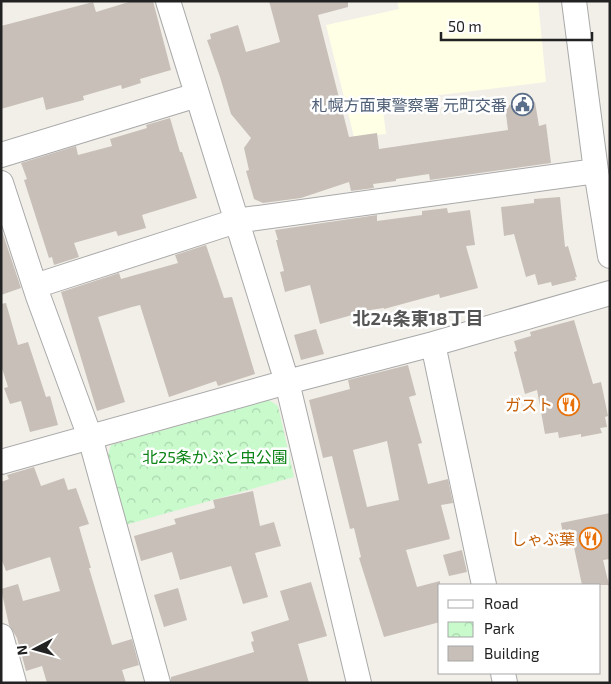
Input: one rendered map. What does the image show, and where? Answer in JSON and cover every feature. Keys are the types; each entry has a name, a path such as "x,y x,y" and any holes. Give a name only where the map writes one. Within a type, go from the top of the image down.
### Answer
{"street":[{"path":"168,1 287,382 359,683"},
{"path":"574,1 596,171 607,225 610,256"},
{"path":"1,154 197,95"},
{"path":"35,286 236,221 596,171"},
{"path":"1,183 35,286 90,437 158,683"},
{"path":"1,462 287,382 433,344 610,293"},
{"path":"433,344 484,584"},
{"path":"1,636 14,683"}],"shaded area":[{"path":"397,1 538,1 546,82 382,102 386,134 354,137 326,25 399,9"}],"green space":[{"name":"北25条かぶと虫公園","path":"269,400 278,406 294,477 125,525 108,455 111,445"}],"building":[{"path":"132,1 153,1 171,70 140,79 141,83 122,89 121,85 83,96 84,100 46,110 43,97 1,109 1,26 93,2 96,12"},
{"path":"269,1 348,1 348,7 318,15 349,137 377,133 379,149 508,130 505,106 535,102 539,126 546,124 551,163 430,180 429,174 373,184 374,188 351,191 349,182 301,198 263,203 254,199 246,171 249,170 244,148 251,138 231,114 207,40 211,39 210,34 238,25 246,52 280,42"},
{"path":"170,118 197,198 142,215 146,228 118,236 116,231 74,243 79,257 54,265 52,257 49,258 24,180 27,179 21,163 76,146 78,155 112,146 110,139 147,128 146,125"},
{"path":"560,197 565,247 568,246 577,277 575,277 576,280 552,286 551,282 538,285 535,274 526,277 514,234 504,236 501,207 534,203 534,199"},
{"path":"447,208 448,213 470,210 475,245 466,246 478,288 440,298 439,294 320,324 310,285 285,292 280,272 284,271 275,230 377,215 377,221 422,215 422,211"},
{"path":"1,228 21,288 1,295"},
{"path":"206,245 224,298 232,297 255,374 218,386 216,381 169,397 140,305 98,317 125,402 97,411 61,292 119,273 121,279 178,263 175,255"},
{"path":"6,303 18,345 28,342 46,397 50,396 58,425 30,432 21,401 10,404 4,388 8,387 1,365 1,304"},
{"path":"574,320 593,384 601,382 608,416 605,417 607,427 600,428 602,433 581,437 581,434 559,438 558,432 545,434 537,390 525,394 514,352 517,351 514,341 531,336 530,332"},
{"path":"316,329 324,354 301,360 294,335"},
{"path":"408,365 416,395 409,397 422,443 418,444 428,484 448,479 453,503 441,505 450,539 406,550 417,587 440,581 440,584 438,584 438,623 384,637 359,558 361,557 354,528 350,529 332,456 323,458 309,400 350,389 348,380","holes":["387,441 399,500 367,507 353,450"]},
{"path":"34,467 41,486 64,478 68,490 76,488 89,524 79,527 112,645 132,639 139,665 122,670 126,683 47,683 42,666 26,671 17,638 9,625 1,589 18,584 23,601 60,591 50,557 6,571 1,558 1,482 9,479 7,475"},
{"path":"253,491 260,526 274,522 281,546 255,553 268,597 243,604 231,566 180,580 172,552 141,561 134,536 176,524 174,519 215,508 213,500"},
{"name":"しゃぶ葉","path":"610,513 610,559 603,560 609,585 582,584 572,538 564,540 561,523"},
{"path":"462,550 467,572 449,576 443,555"},
{"path":"311,582 327,636 298,644 309,683 171,683 171,677 254,652 251,642 254,641 251,632 289,620 280,591"},
{"path":"178,588 187,620 164,627 154,595"}],"place":[{"name":"札幌方面東警察署 元町交番","path":"523,105"},
{"name":"ガスト","path":"569,405"},
{"name":"しゃぶ葉","path":"591,539"}],"district":[{"name":"北24条東18丁目","path":"418,319"}]}
